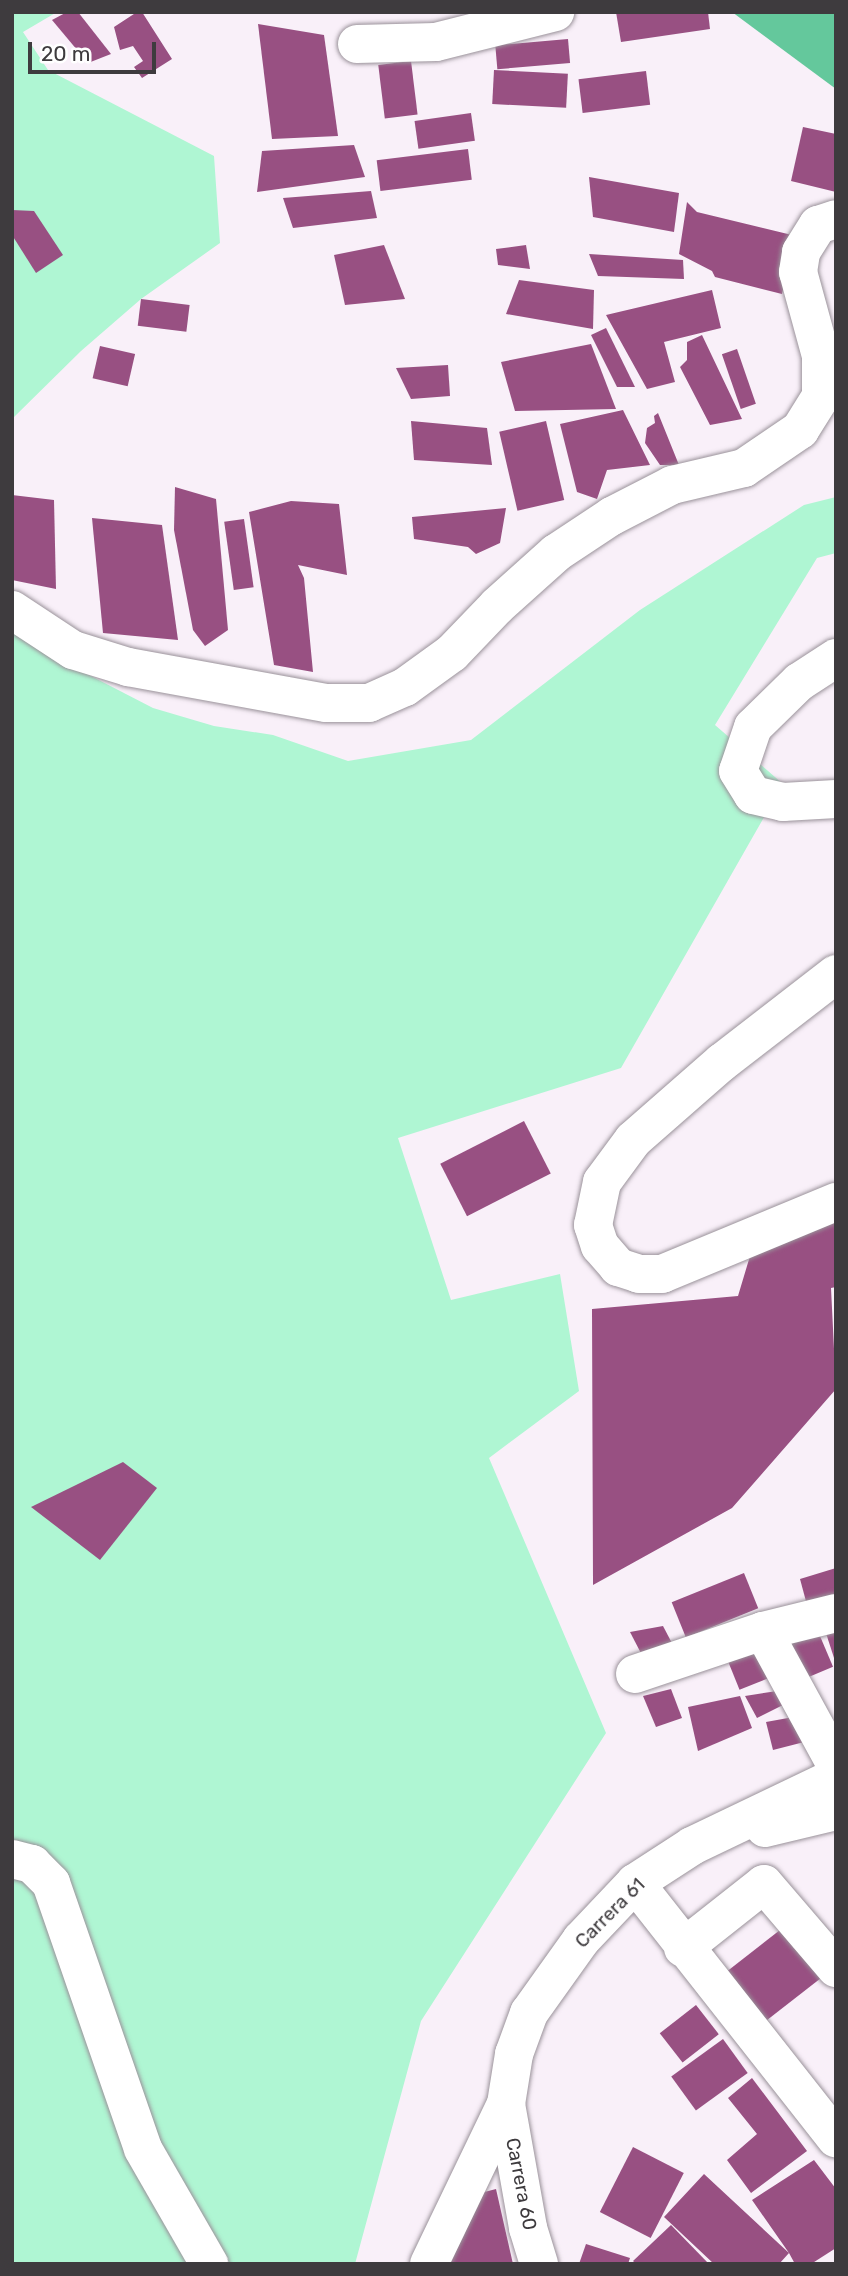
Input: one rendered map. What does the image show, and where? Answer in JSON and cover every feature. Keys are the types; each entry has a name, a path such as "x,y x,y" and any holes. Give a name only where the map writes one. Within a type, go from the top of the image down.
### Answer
{"street":[{"path":"356,44 436,42 555,12"},
{"path":"12,610 73,650 128,667 326,704 369,704 405,687 452,653 497,606 556,553 612,516 672,485 744,468 800,430 821,397 821,356 798,272 801,253 807,237 818,225 836,219"},
{"path":"836,659 799,682 753,727 738,771 753,795 783,802 836,799"},
{"path":"836,974 722,1062 633,1140 602,1182 593,1225 600,1246 618,1267 639,1274 662,1274 836,1202"},
{"path":"635,1674 763,1631 836,1613"},
{"path":"763,1631 836,1765"},
{"name":"Carrera 61","path":"506,2104 514,2054 530,2013 581,1940 635,1883 692,1846 836,1777"},
{"path":"692,1846 836,1811"},
{"path":"12,1859 32,1864 51,1883 143,2149 209,2264"},
{"path":"635,1883 683,1948 836,2138"},
{"path":"683,1948 764,1884 836,1968"},
{"path":"429,2264 506,2104"},
{"name":"Carrera 60","path":"506,2104 528,2228 539,2264"}],"green space":[{"path":"12,12 57,12 23,32 48,70 214,156 220,243 141,299 81,351 12,419"},
{"path":"732,12 836,12 836,89"},
{"path":"836,497 836,553 817,558 715,725 783,784 621,1068 398,1138 451,1300 560,1274 579,1391 489,1458 606,1733 421,2021 355,2264 12,2264 12,598 62,661 153,708 214,726 273,735 348,761 471,740 640,610 804,505"}],"building":[{"path":"67,12 78,12 111,54 88,63 52,20"},
{"path":"137,12 142,12 172,59 142,78 134,67 143,61 133,46 120,50 114,27"},
{"path":"616,12 708,12 710,29 621,42"},
{"path":"258,24 324,35 338,136 272,139"},
{"path":"568,39 570,63 497,69 495,45"},
{"path":"411,61 418,115 385,119 378,65"},
{"path":"494,70 568,74 566,108 492,104"},
{"path":"646,71 650,105 583,113 579,79"},
{"path":"471,113 475,141 418,149 415,121"},
{"path":"803,127 836,134 836,192 791,181"},
{"path":"354,145 365,177 257,192 262,151"},
{"path":"468,149 472,180 380,191 377,160"},
{"path":"589,177 679,193 674,232 593,217"},
{"path":"371,191 377,218 293,228 283,198"},
{"path":"687,202 697,212 796,236 782,294 715,277 712,271 679,254"},
{"path":"12,210 34,211 63,255 36,273 12,235"},
{"path":"384,245 405,299 345,305 334,255"},
{"path":"526,245 530,269 498,265 496,249"},
{"path":"589,254 683,260 684,279 598,276"},
{"path":"519,280 594,290 593,329 506,314"},
{"path":"712,290 721,328 664,342 675,382 647,389 606,315"},
{"path":"141,299 190,305 186,332 138,326"},
{"path":"606,328 635,387 617,387 591,335"},
{"path":"702,335 742,419 710,425 680,367 687,360 687,342"},
{"path":"591,344 616,409 515,411 501,362"},
{"path":"100,346 135,354 128,386 93,378"},
{"path":"737,349 756,404 741,409 722,354"},
{"path":"448,365 450,396 411,399 396,368"},
{"path":"623,410 650,465 607,470 597,499 577,492 560,424"},
{"path":"658,413 679,465 660,465 645,443 647,428 655,423 654,416"},
{"path":"411,421 487,428 492,465 414,460"},
{"path":"546,421 564,500 517,511 499,432"},
{"path":"175,487 216,499 228,630 205,646 193,630 174,530"},
{"path":"12,495 54,500 56,589 12,580"},
{"path":"291,501 339,504 347,575 298,565 304,578 313,672 274,665 249,512"},
{"path":"506,508 500,543 476,554 468,547 414,539 412,517"},
{"path":"92,518 162,525 178,640 103,633"},
{"path":"244,519 254,587 234,590 224,522"},
{"path":"524,1121 551,1174 467,1216 440,1164"},
{"path":"836,1218 836,1287 831,1288 836,1389 732,1508 593,1585 592,1309 738,1296 753,1246"},
{"path":"123,1462 157,1488 100,1560 31,1507"},
{"path":"836,1568 836,1598 807,1605 800,1579"},
{"path":"744,1573 758,1608 686,1637 672,1602"},
{"path":"836,1623 836,1661 835,1661 824,1627"},
{"path":"663,1626 674,1647 645,1661 630,1632"},
{"path":"817,1629 833,1667 796,1682 780,1645"},
{"path":"757,1645 770,1677 740,1690 726,1657"},
{"path":"671,1689 682,1718 656,1727 643,1696"},
{"path":"777,1691 785,1704 757,1718 745,1696"},
{"path":"740,1696 752,1728 698,1751 688,1707"},
{"path":"799,1716 812,1740 773,1750 766,1722"},
{"path":"789,1923 828,1973 759,2026 720,1977"},
{"path":"696,2005 719,2034 683,2062 660,2033"},
{"path":"723,2039 748,2073 696,2111 671,2077"},
{"path":"752,2078 807,2151 751,2193 727,2160 757,2134 728,2098"},
{"path":"633,2147 684,2173 651,2238 600,2212"},
{"path":"814,2160 836,2189 836,2248 811,2264 795,2264 752,2200"},
{"path":"704,2174 789,2253 779,2264 714,2264 664,2217"},
{"path":"496,2189 513,2264 444,2264 465,2197"},
{"path":"671,2225 709,2264 636,2264 633,2261"},
{"path":"586,2244 630,2258 628,2264 579,2264"}]}
